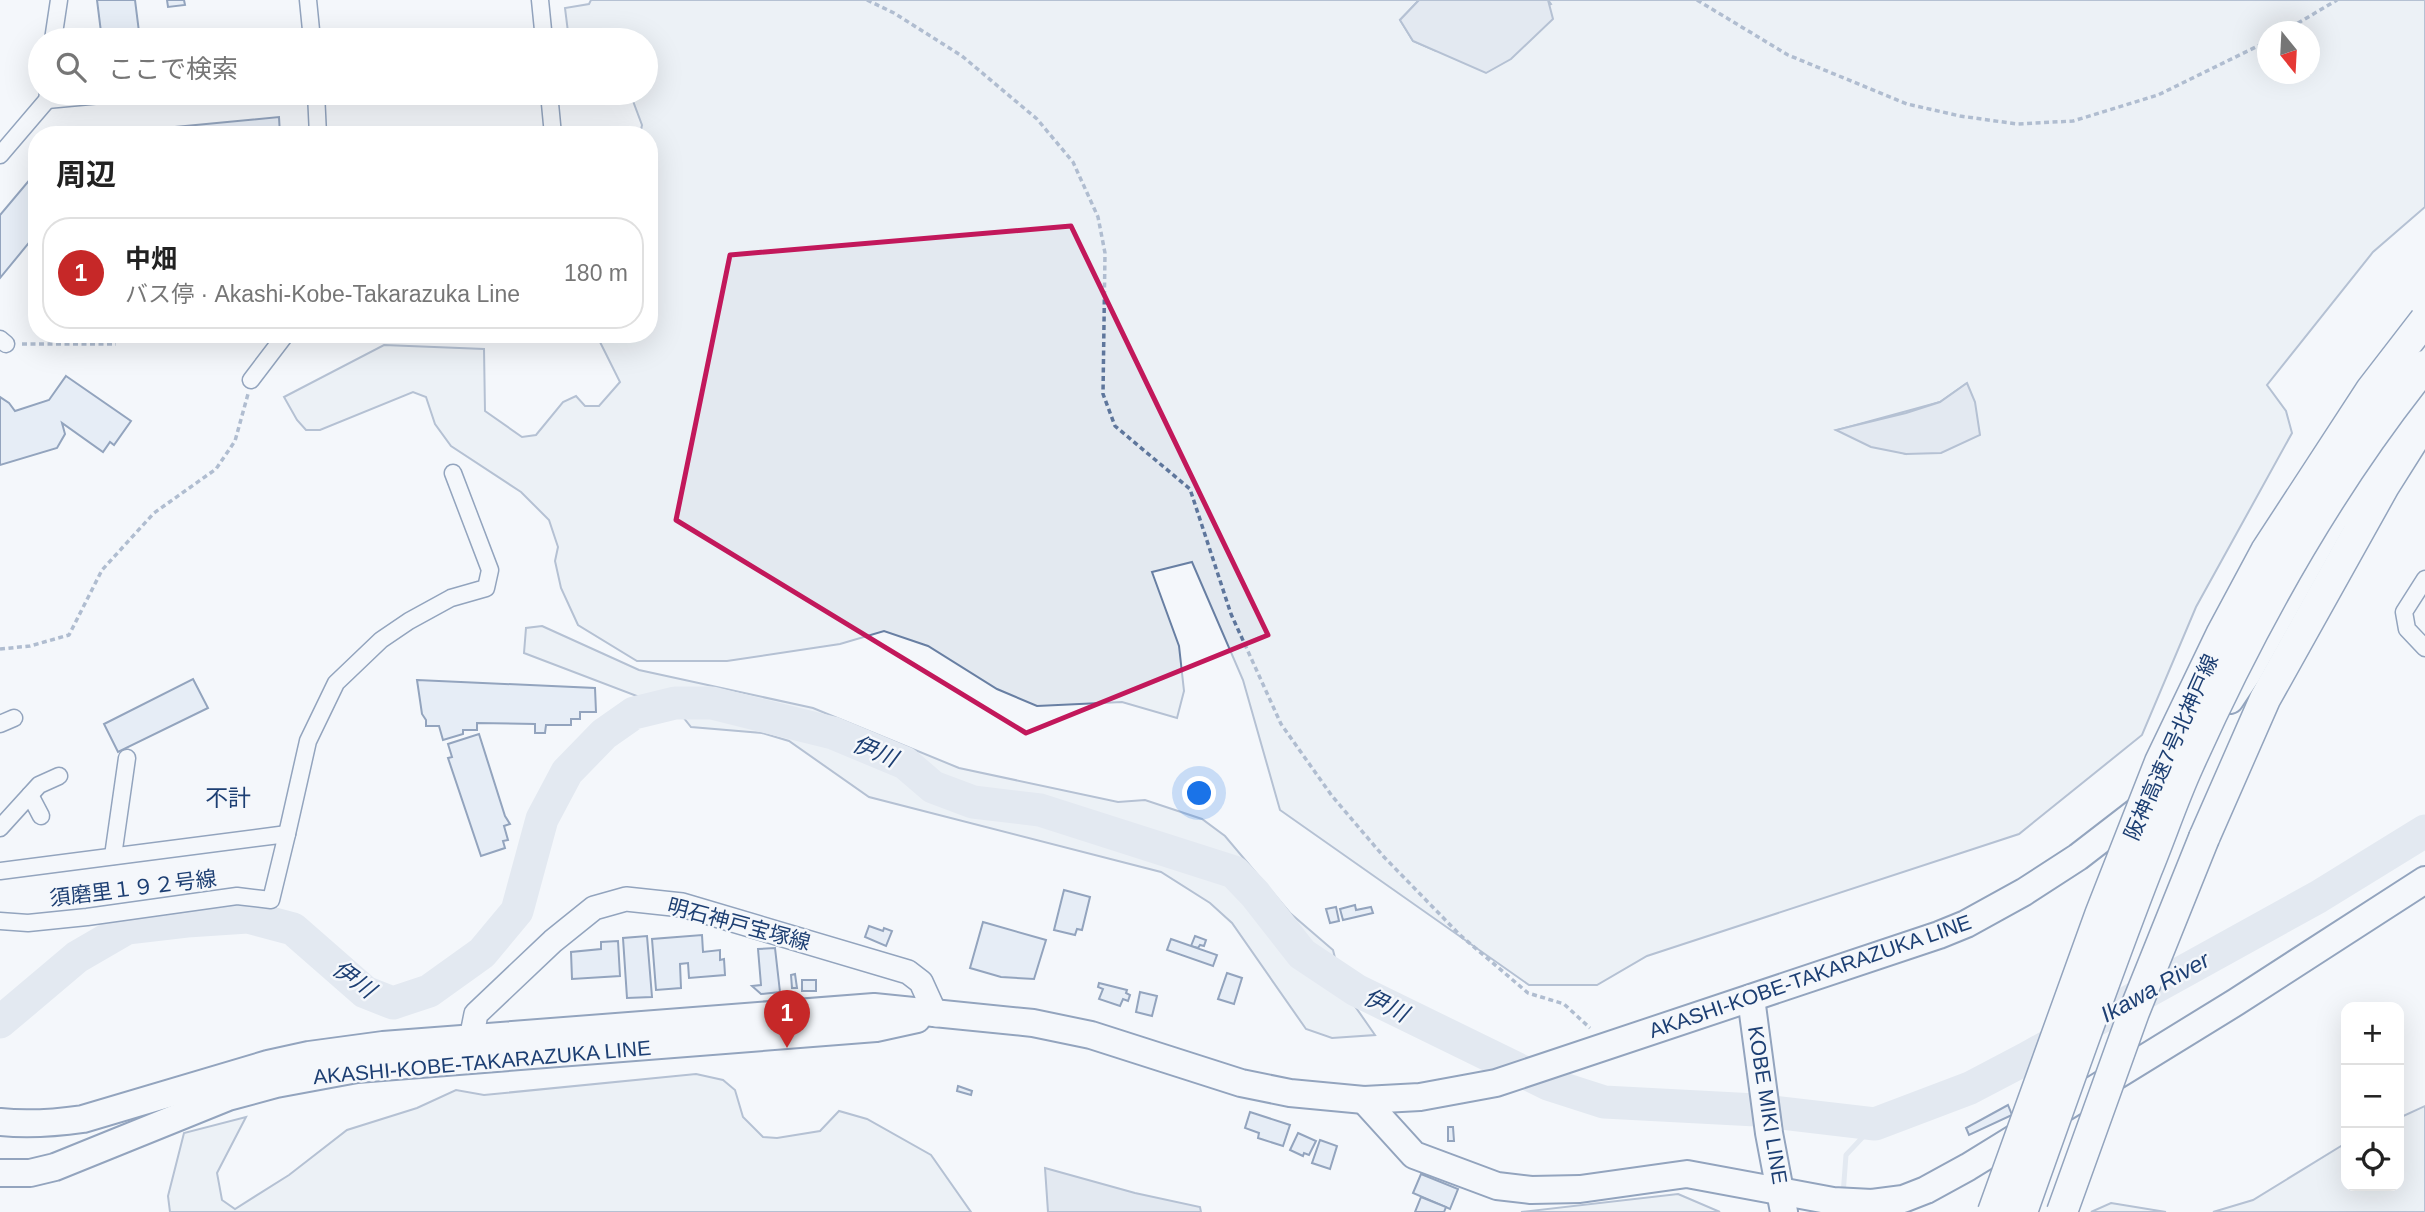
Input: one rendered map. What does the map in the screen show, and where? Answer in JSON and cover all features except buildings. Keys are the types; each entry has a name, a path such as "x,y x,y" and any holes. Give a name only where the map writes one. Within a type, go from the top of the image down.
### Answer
{"highway":[{"name":"阪神高速7号北神戸線","path":"1993,1212 2100,915 2160,762 2205,668 2266,551 2371,390 2425,320"},
{"name":"阪神高速7号北神戸線","path":"2022,1212 2128,918 2187,768 2239,657 2318,519 2397,401 2425,366"},
{"path":"2062,1212 2134,1012 2264,699 2384,486 2422,432"}],"main road":[{"name":"AKASHI-KOBE-TAKARAZUKA LINE","path":"0,1173 30,1173 55,1167 185,1112 276,1084 471,1049 874,1007 1033,1023 1091,1035 1241,1083 1317,1097 1364,1100 1420,1097 1496,1083 1572,1059 1966,924 2024,892 2078,857 2145,806 2200,746 2248,673 2333,521 2425,387"},
{"path":"1364,1100 1414,1155 1497,1186 1531,1190 1580,1189 1686,1174 1783,1201 1872,1203 1903,1199 1926,1191 1968,1167 2236,1002 2425,880"},
{"name":"KOBE MIKI LINE","path":"1751,998 1765,1085 1769,1133 1783,1201"},
{"name":"AKASHI-KOBE-TAKARAZUKA LINE","path":"0,1122 56,1123 83,1119 268,1064 309,1055 383,1045 471,1049"}],"street":[{"path":"55,28 59,0"},
{"path":"308,0 311,28"},
{"path":"540,0 543,28"},
{"path":"0,155 41,105"},
{"path":"317,105 318,126"},
{"path":"550,105 552,126"},
{"path":"251,380 279,343"},
{"path":"0,872 287,834 308,741 336,683 381,640 409,621 451,598 486,588 490,570 453,473"},
{"path":"2425,579 2404,612 2407,629 2425,648"},
{"path":"113,856 127,758"},
{"path":"0,828 39,785 59,776"},
{"path":"30,795 41,816"},
{"name":"須磨里１９２号線","path":"0,921 28,923 87,917 237,896 271,900 287,834"},
{"name":"明石神戸宝塚線","path":"471,1049 476,1014 553,941 594,908 626,899 682,905 908,972 922,982 936,1015"}],"path":[{"path":"867,0 894,13 962,56 1037,119 1073,162 1098,217 1105,253 1103,394 1115,426 1191,489 1231,614 1281,724 1325,786 1384,857 1460,934 1528,993 1564,1004 1609,1047"},
{"path":"1697,0 1788,55 1907,104 1960,116 2018,124 2073,121 2158,95 2257,46"},
{"path":"2302,21 2337,0"},
{"path":"3,342 28,342"},
{"path":"60,343 116,344"},
{"path":"0,649 30,646 69,635 102,570 154,513 216,468 235,441 251,380"}],"highlighted area":[{"path":"1071,226 1268,635 1026,733 676,520 730,255"}],"shaded area":[{"path":"591,0 1419,0 1400,20 1413,41 1436,51 1551,4 1548,0 2425,0 2425,207 2373,252 2267,385 2286,411 2292,433 2196,607 2142,735 2019,834 1647,956 1597,985 1529,985 1280,810 1243,680 1192,562 1152,572 1179,646 1184,691 1177,718 1122,702 1037,706 997,689 928,646 884,631 840,644 727,661 637,661 578,625 561,588 555,561 558,547 549,520 521,492 451,446 435,424 426,397 413,392 320,430 306,430 284,397 384,345 484,349 485,411 522,437 536,435 563,402 576,396 585,406 599,406 620,382 600,343 658,343 658,126 642,126 634,105 658,105 658,28 568,28 565,8 589,4","holes":["1967,383 1906,454 1837,430 1940,402"]},
{"path":"1419,0 1548,0 1553,19 1511,59 1486,73 1413,41 1400,20"},
{"path":"1967,383 1975,402 1980,435 1941,453 1906,454 1871,447 1836,430 1940,402"},
{"path":"542,626 639,670 813,708 959,768 1118,802 1145,800 1202,819 1225,836 1290,913 1333,950 1343,989 1375,1035 1332,1038 1306,1029 1232,923 1210,903 1161,872 869,797 789,741 762,733 691,727 679,712 524,653 526,628"},
{"path":"696,1074 723,1080 735,1090 743,1117 763,1137 777,1138 820,1131 839,1111 867,1119 931,1155 971,1212 170,1212 168,1196 184,1133 246,1117 217,1173 222,1200 235,1209 289,1175 347,1130 417,1108 456,1090 484,1095"},
{"path":"2425,1106 2425,1212 2213,1212 2253,1200 2341,1146 2341,1191 2404,1191 2404,1116"},
{"path":"1045,1168 1135,1193 1200,1207 1201,1212 1048,1212"},
{"path":"1678,1194 1720,1212 1521,1212"},
{"path":"2111,1203 2166,1212 2091,1212"}],"waterway":[{"name":"伊川","path":"0,1022 77,957 127,928 187,921 248,917 293,929 365,992 393,1003 429,991 482,953 517,911 542,819 567,772 604,734 634,713 675,703 712,703 833,733 905,763 933,787 973,802 1040,810 1234,872 1255,894 1302,954 1356,990 1548,1084 1604,1102 1756,1110 1875,1124 1970,1088 2027,1058 2318,897 2425,831"},
{"path":"1843,1195 1846,1155 1875,1124"}],"place":[{"name":"中畑","path":"787,1048"}],"district":[{"name":"不計","path":"228,798"}],"water label":[{"name":"Ikawa River","path":"2155,987"}]}
